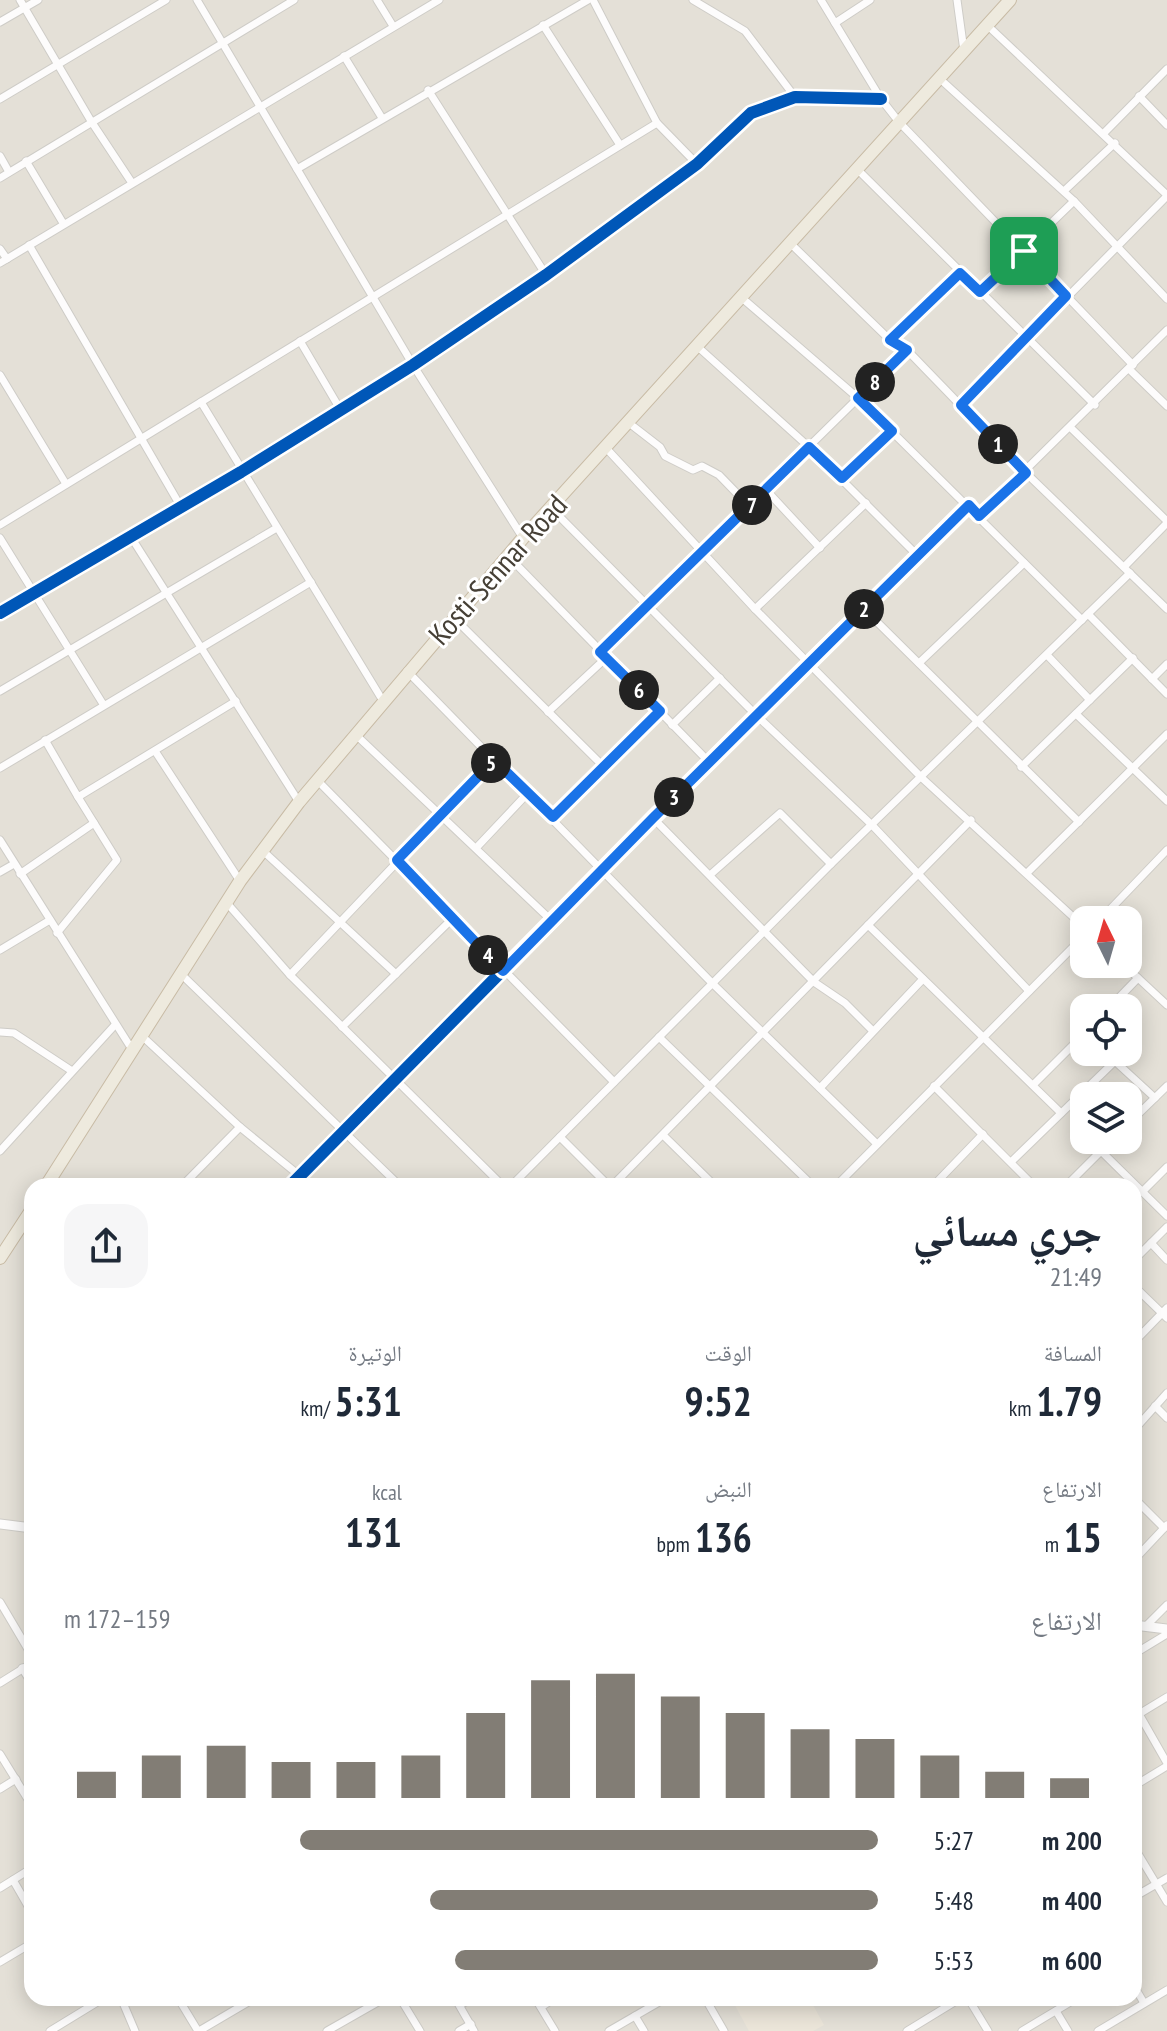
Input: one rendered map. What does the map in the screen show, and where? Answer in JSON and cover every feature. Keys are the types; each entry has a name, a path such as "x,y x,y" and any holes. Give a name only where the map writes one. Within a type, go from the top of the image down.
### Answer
{"highway":[{"name":"Kosti-Sennar Road","path":"57,1178 226,902 299,802 407,671 523,538 1010,0"},
{"path":"0,1258 24,1221"}],"street":[{"path":"0,22 22,4 38,0"},
{"path":"0,99 166,0"},
{"path":"197,0 413,365 523,538"},
{"path":"0,178 294,0"},
{"path":"377,0 393,26"},
{"path":"0,249 3,261 260,104 439,0"},
{"path":"297,169 428,90 590,0 657,123 697,164"},
{"path":"693,0 745,31 795,97"},
{"path":"821,0 881,99 899,122 1167,406"},
{"path":"835,23 870,0"},
{"path":"957,0 964,51"},
{"path":"22,4 60,63 91,121 132,183"},
{"path":"543,25 620,145"},
{"path":"961,405 1167,196 1105,132 987,25"},
{"path":"344,56 382,118"},
{"path":"1105,132 1167,69"},
{"path":"939,78 1064,191 1167,299"},
{"path":"428,90 546,275"},
{"path":"1139,96 1167,125"},
{"path":"0,613 241,472 413,365 546,275 697,164 751,113 795,97 881,99"},
{"path":"0,525 657,123"},
{"path":"1064,191 1115,143"},
{"path":"0,156 9,172"},
{"path":"26,161 63,223"},
{"path":"857,169 1095,405"},
{"path":"980,292 1074,201"},
{"path":"791,244 890,340 907,350 1026,473 1167,609"},
{"path":"29,245 181,507"},
{"path":"890,340 960,273"},
{"path":"742,298 858,398 1024,563 1133,658 1167,694"},
{"path":"979,516 1095,405 1167,330"},
{"path":"300,341 340,409"},
{"path":"698,347 842,478 918,556"},
{"path":"548,712 648,605 907,350"},
{"path":"0,375 66,484"},
{"path":"201,402 275,529 383,701"},
{"path":"629,423 676,464 693,470 702,466 719,475 750,507"},
{"path":"519,1178 831,864 1085,617 1167,522 1071,428"},
{"path":"842,478 892,431"},
{"path":"606,448 755,609 922,778 1070,914"},
{"path":"767,491 820,548"},
{"path":"755,609 866,503"},
{"path":"142,1036 240,1127 300,1176 653,818 969,505"},
{"path":"551,508 756,715 872,825 1029,991"},
{"path":"0,691 275,529"},
{"path":"131,537 299,802"},
{"path":"0,538 103,704"},
{"path":"508,556 710,763"},
{"path":"919,663 1024,563"},
{"path":"0,768 201,644 311,582"},
{"path":"864,609 1079,822"},
{"path":"454,618 603,766"},
{"path":"1047,655 1090,700"},
{"path":"1021,767 1133,658"},
{"path":"1152,679 1167,664"},
{"path":"407,671 712,983 877,1144"},
{"path":"672,725 720,678"},
{"path":"78,797 236,701"},
{"path":"553,817 660,711"},
{"path":"1076,714 1167,801"},
{"path":"355,734 478,846 553,922"},
{"path":"1027,873 1167,734"},
{"path":"45,740 117,857 57,933"},
{"path":"155,751 240,881"},
{"path":"290,975 494,760"},
{"path":"317,780 614,1082"},
{"path":"478,846 527,794"},
{"path":"710,875 780,813 831,864"},
{"path":"653,818 814,982 845,1003 873,1031"},
{"path":"618,1178 971,820"},
{"path":"20,874 94,823"},
{"path":"0,840 114,1026 133,1051"},
{"path":"262,850 396,974"},
{"path":"1115,906 1164,860 1167,850"},
{"path":"0,872 14,864"},
{"path":"226,902 290,975 495,1178"},
{"path":"342,1027 453,918"},
{"path":"0,950 50,920"},
{"path":"868,925 1061,1113"},
{"path":"844,1178 1070,950"},
{"path":"181,974 392,1178"},
{"path":"1123,994 1138,978 1167,1004"},
{"path":"820,1088 923,979"},
{"path":"2,1149 114,1026"},
{"path":"0,1032 14,1033 72,1071"},
{"path":"659,1037 805,1178"},
{"path":"1033,1085 1070,1048"},
{"path":"1011,1162 1110,1066"},
{"path":"1120,1066 1155,1098"},
{"path":"934,1086 1026,1178"},
{"path":"1142,1111 1167,1086"},
{"path":"190,1178 240,1127"},
{"path":"941,1178 983,1134"},
{"path":"663,1135 707,1178"},
{"path":"560,1137 602,1178"},
{"path":"0,1138 2,1149"},
{"path":"1074,1178 1098,1154"},
{"path":"1104,1154 1128,1178"},
{"path":"1167,1167 1142,1192 1167,1216"},
{"path":"1142,1252 1167,1227"},
{"path":"1151,1243 1167,1260"},
{"path":"1142,1293 1165,1313 1142,1335"},
{"path":"1142,1421 1167,1393"},
{"path":"1155,1406 1167,1418"},
{"path":"1142,1505 1166,1526 1142,1552"},
{"path":"0,1524 24,1527"},
{"path":"0,1602 24,1642"},
{"path":"1146,1626 1167,1605"},
{"path":"1142,1626 1167,1632"},
{"path":"1142,1649 1167,1632"},
{"path":"0,1683 22,1668 24,1671"},
{"path":"1142,1712 1167,1697"},
{"path":"1142,1725 1167,1764 1142,1781"},
{"path":"0,1754 23,1791"},
{"path":"0,1789 16,1779"},
{"path":"1142,1860 1167,1902"},
{"path":"0,1888 24,1873"},
{"path":"1142,1892 1167,1878"},
{"path":"13,1880 24,1899"},
{"path":"0,1962 24,1948"},
{"path":"1142,2000 1144,2003 1167,1990"},
{"path":"50,2031 91,2006"},
{"path":"124,2006 132,2030"},
{"path":"183,2006 199,2031 241,2006"},
{"path":"327,2031 371,2006"},
{"path":"405,2006 420,2031"},
{"path":"459,2006 472,2028 459,2031"},
{"path":"609,2031 652,2006"},
{"path":"710,2006 724,2031"},
{"path":"907,2031 948,2006"},
{"path":"973,2006 988,2031"},
{"path":"1022,2031 1064,2006"},
{"path":"1098,2031 1139,2006"},
{"path":"541,2007 555,2031"},
{"path":"1056,2011 1068,2031"},
{"path":"635,2016 644,2031"}],"shaded area":[{"path":"0,0 1167,0 1167,2031 0,2031"},
{"path":"735,2006 813,2006 824,2025 813,2031 749,2031"}],"cycle path":[{"path":"0,613 241,472 413,365 546,275 697,164 751,113 795,97 881,99"},
{"path":"298,1178 653,818 969,505"}],"route":[{"path":"1024,251 1066,296 961,405 1026,473 979,516 969,505 503,971 397,860 494,760 553,817 660,711 600,652 809,447 842,478 892,431 858,398 907,350 890,340 960,273 980,292 1024,251"}]}
